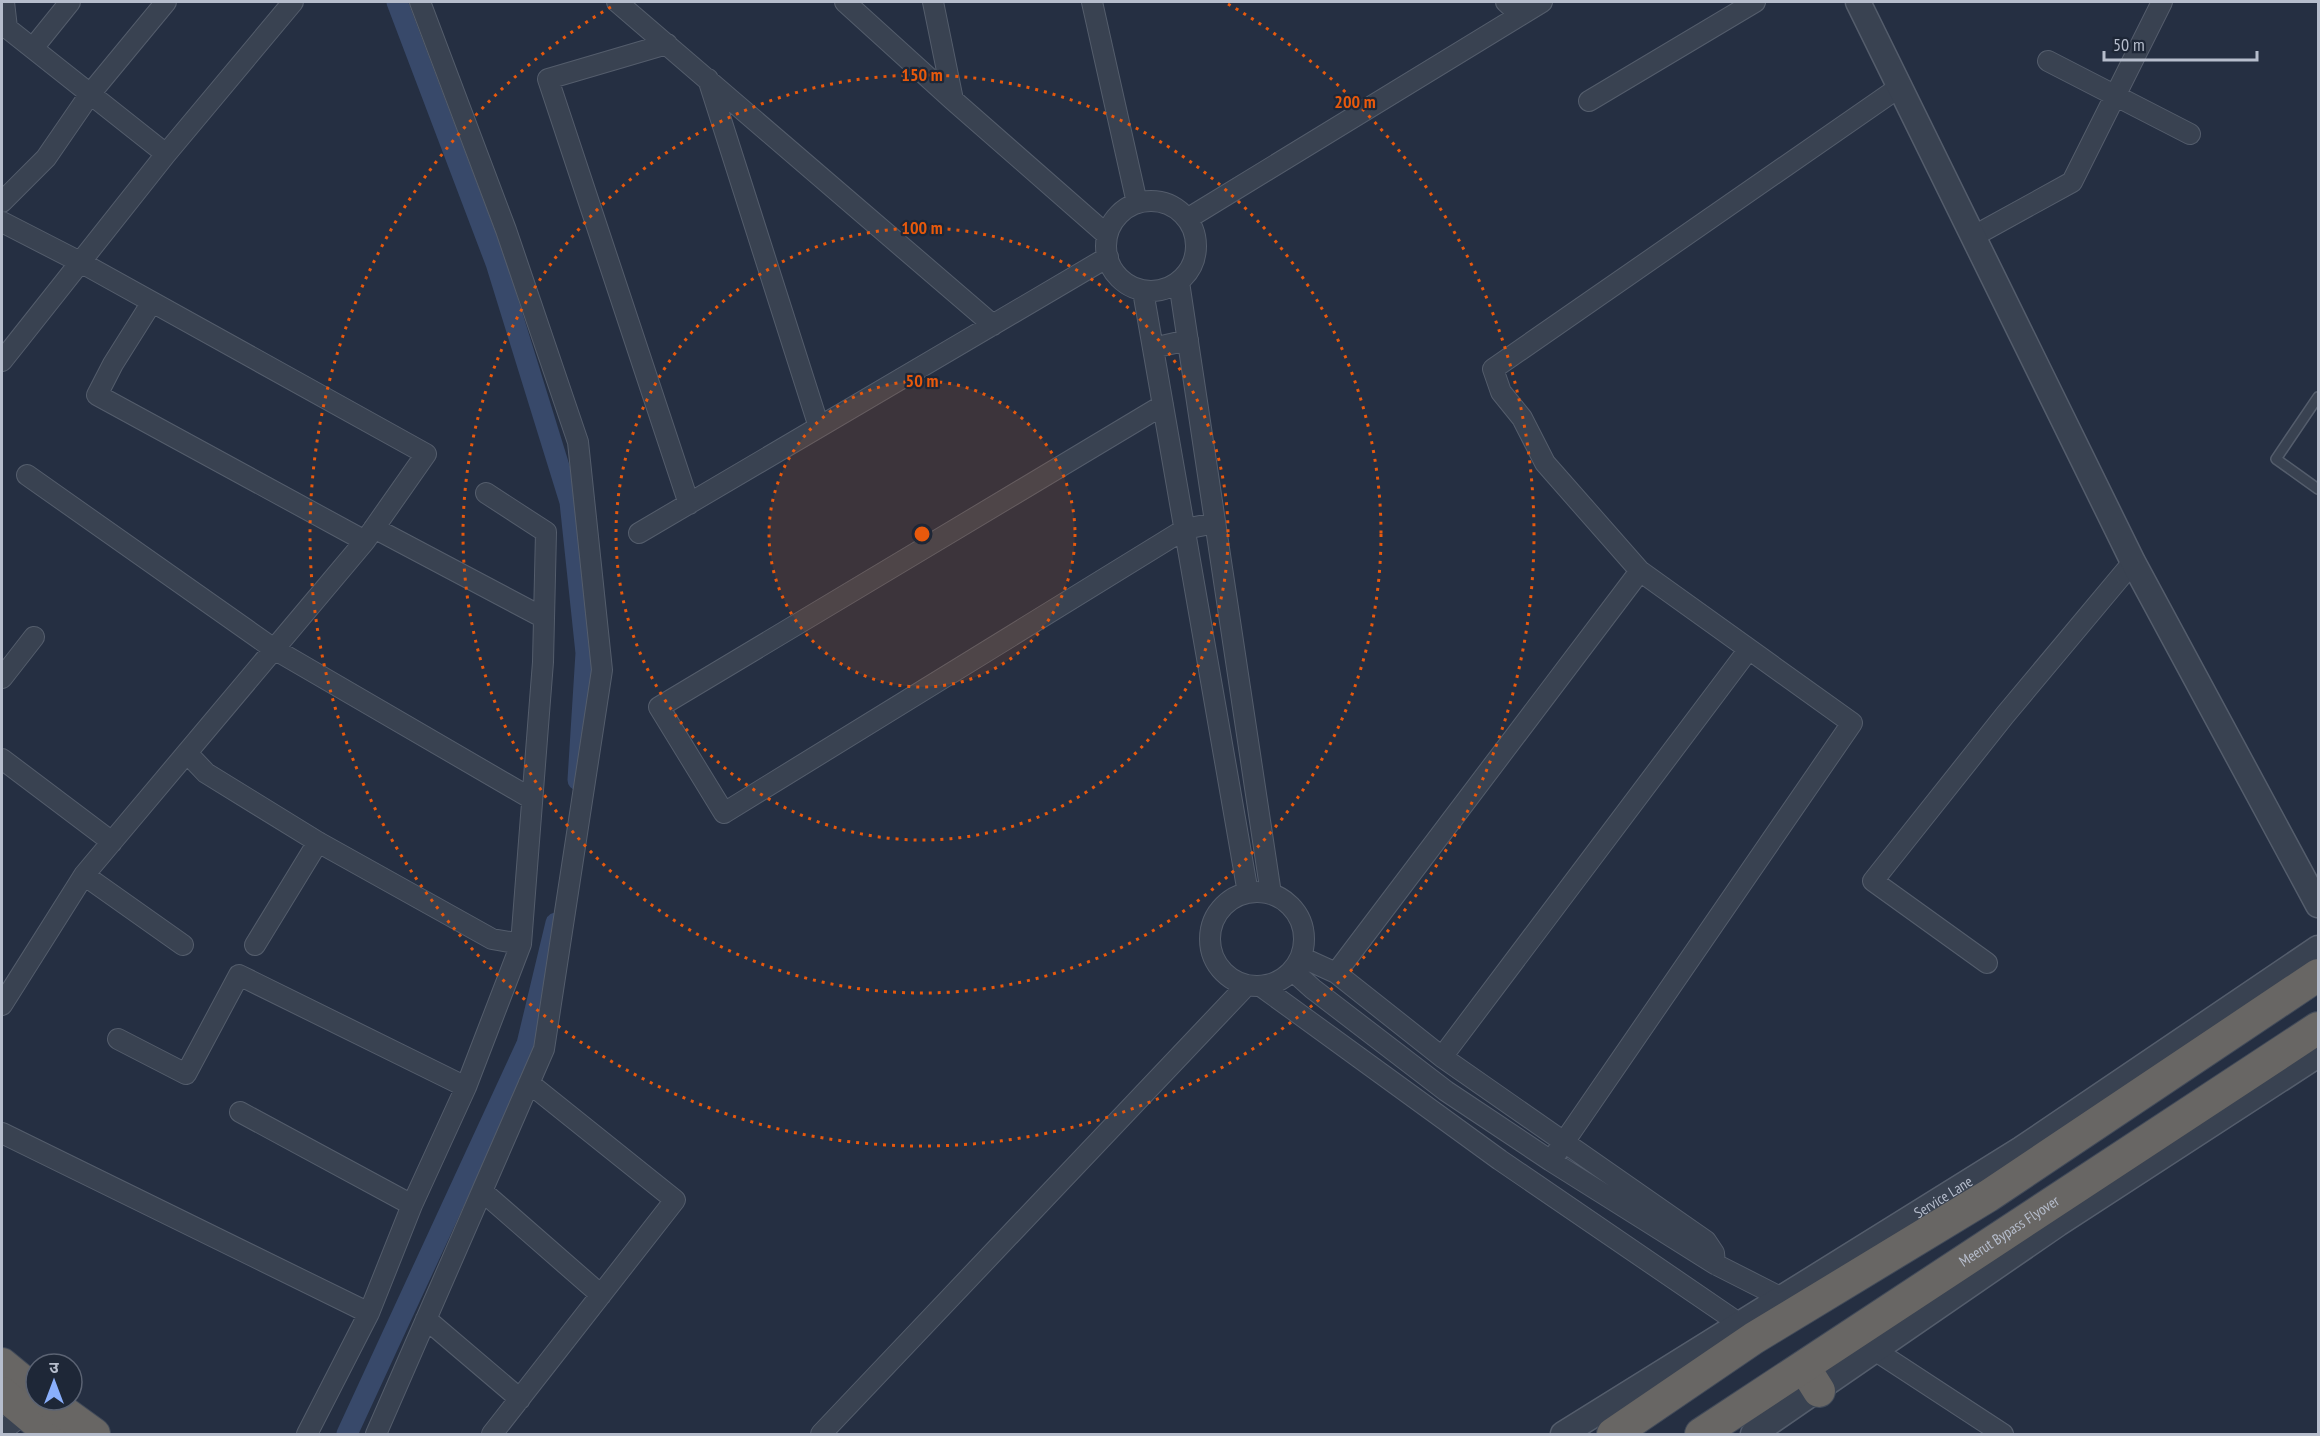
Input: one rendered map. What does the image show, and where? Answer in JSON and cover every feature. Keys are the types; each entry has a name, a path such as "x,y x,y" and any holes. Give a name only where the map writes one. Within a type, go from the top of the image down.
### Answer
{"highway":[{"path":"1612,1434 1747,1331 2006,1184 2319,975"},
{"name":"Meerut Bypass Flyover","path":"1701,1434 1811,1379 2019,1225 2319,1028"},
{"path":"2,1364 24,1399"},
{"path":"2,1393 24,1404"},
{"path":"33,1412 51,1434"},
{"path":"41,1412 94,1434"}],"street":[{"path":"4,2 4,28 33,48 166,154"},
{"path":"33,48 70,2"},
{"path":"2,202 46,158 90,94 166,2"},
{"path":"2,361 166,154 293,2"},
{"path":"376,1434 544,1049 602,670 578,442 506,230 420,2"},
{"path":"617,2 993,325"},
{"path":"844,2 1107,235"},
{"path":"933,2 953,100"},
{"path":"1092,2 1137,203"},
{"path":"1187,219 1513,8 1542,2"},
{"path":"1589,101 1755,2"},
{"path":"1858,2 2133,562 2319,905"},
{"path":"1974,236 2072,182 2162,2"},
{"path":"667,44 548,79 689,504"},
{"path":"2048,61 2190,134"},
{"path":"708,79 819,427"},
{"path":"1551,1161 1852,723 1640,571 1545,463 1522,418 1501,392 1493,369 1901,86"},
{"path":"1151,201 1165,203 1177,209 1194,231 1196,252 1189,272 1179,282 1156,291 1143,291 1129,286 1117,277 1106,250 1107,235 1113,221 1124,210 1137,203 1151,201"},
{"path":"2,222 80,262 426,454 369,534 84,875 2,1005"},
{"path":"639,533 1108,257"},
{"path":"1179,282 1271,894"},
{"path":"1143,291 1248,893"},
{"path":"152,302 113,364 97,395 369,534 544,618"},
{"path":"1153,348 1188,340"},
{"path":"1163,405 659,707 724,813 1185,529 1215,523"},
{"path":"27,476 274,649 532,799"},
{"path":"307,1434 369,1313 412,1205 466,1087 521,944 543,662 546,532 486,493"},
{"path":"1987,963 1873,882 2005,715 2133,562"},
{"path":"1336,973 1640,571"},
{"path":"1200,618 1229,615"},
{"path":"2,678 34,637"},
{"path":"1442,1057 1749,649"},
{"path":"1220,729 1246,725"},
{"path":"187,753 206,773 318,842 492,939 521,944"},
{"path":"2,759 112,842"},
{"path":"255,945 318,842"},
{"path":"84,875 183,945"},
{"path":"821,1434 1254,986 1273,984 1297,964 1304,942 1302,927 1290,907 1271,894 1248,893 1229,901 1219,910 1212,922 1209,938 1211,954 1219,968 1231,979 1254,986 1747,1331 1563,1434"},
{"name":"Service Lane","path":"1788,1306 2319,948"},
{"path":"1297,964 1336,973 1442,1057 1706,1241 1714,1253 1715,1264"},
{"path":"1297,964 1313,989 1446,1091 1551,1161 1715,1264 1788,1306"},
{"path":"118,1039 186,1074 239,975 466,1087"},
{"path":"1763,1432 1811,1379 1876,1351 2058,1224 2319,1055"},
{"path":"492,1434 675,1200 529,1083"},
{"path":"1432,1110 1446,1091"},
{"path":"240,1112 412,1205"},
{"path":"2,1133 369,1313"},
{"path":"1500,1160 1516,1137"},
{"path":"482,1191 601,1295"},
{"path":"426,1319 520,1399"},
{"path":"1876,1351 2003,1434"}],"lane":[{"path":"2319,397 2276,459 2319,489"}],"waterway":[{"path":"397,2 496,263 570,502 586,653 578,780"},
{"path":"347,1434 527,1044 556,923"}]}
